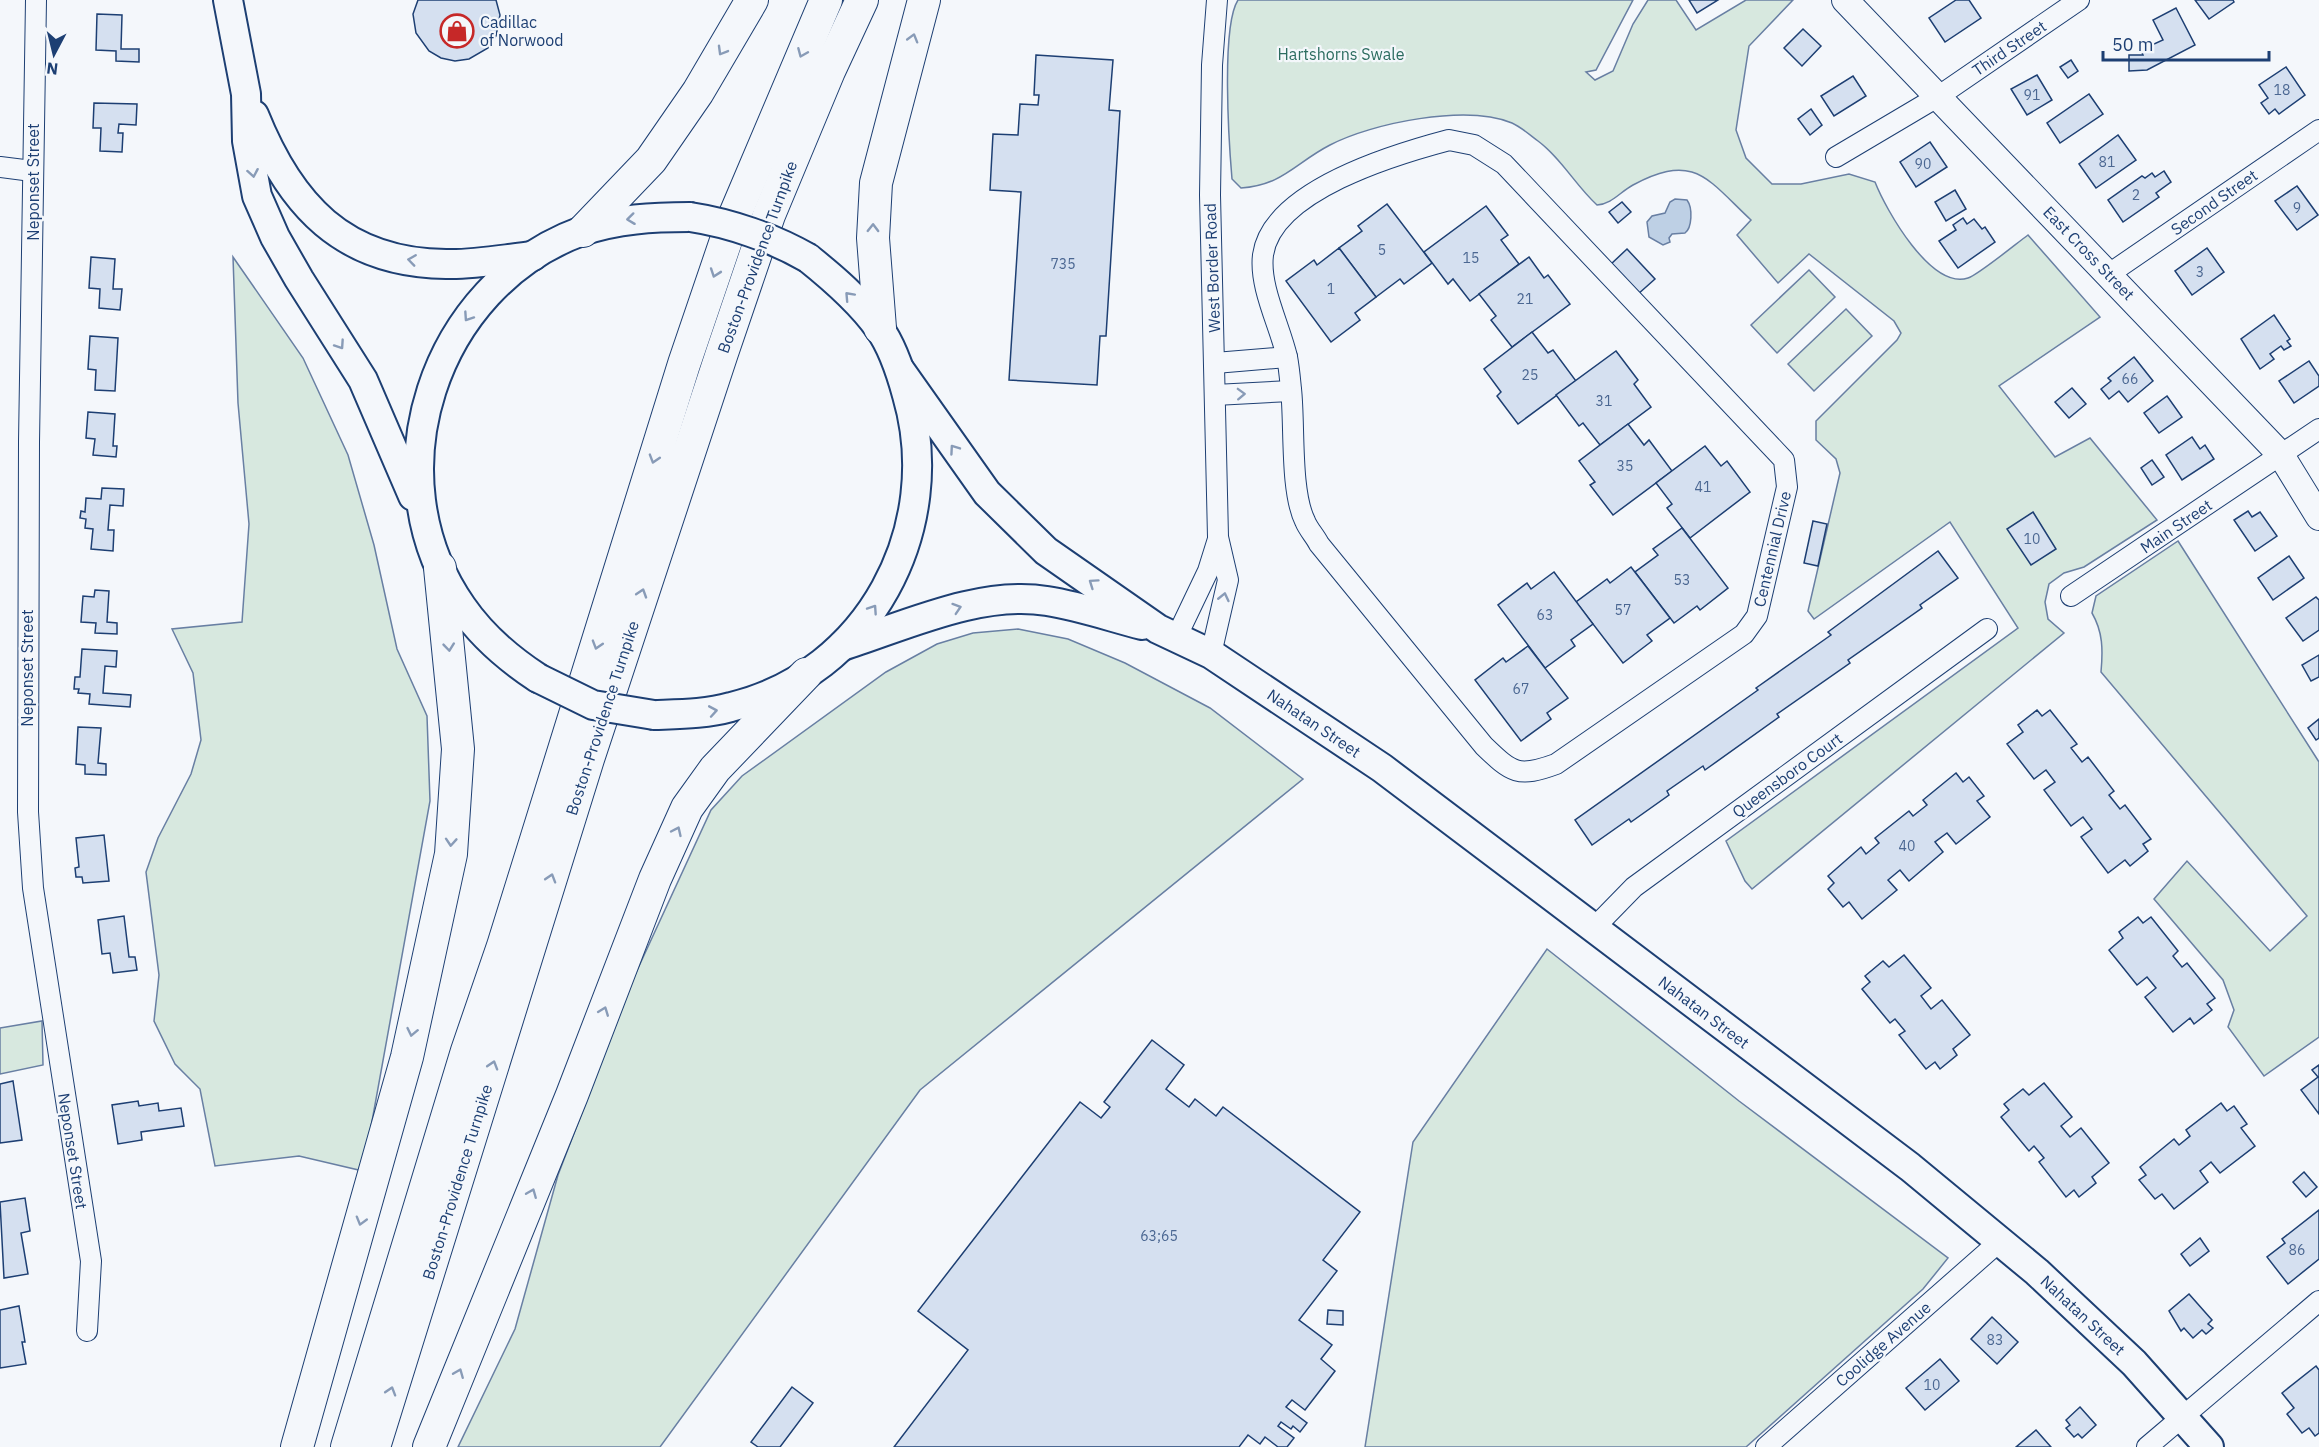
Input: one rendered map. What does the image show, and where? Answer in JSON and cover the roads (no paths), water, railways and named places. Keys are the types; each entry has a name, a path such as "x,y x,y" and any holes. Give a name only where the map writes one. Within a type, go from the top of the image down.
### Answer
{"main road":[{"path":"228,0 246,94 247,141 257,196 294,271 363,380 425,525 440,568 463,609 486,637 538,678 593,705 654,715 699,713 732,707 772,693 806,674"},
{"path":"583,231 651,160 698,92 752,0"},
{"name":"Boston-Providence Turnpike","path":"347,1447 467,1051 499,957 684,364 734,217 826,0"},
{"name":"Boston-Providence Turnpike","path":"374,1447 588,759 715,375 769,215 829,71 862,0"},
{"path":"880,328 873,238 876,183 924,0"},
{"path":"246,94 267,149 300,202 335,232 369,252 446,264 533,256"},
{"path":"425,525 419,488 420,436 429,393 440,364 474,309 500,281 533,256 583,231 621,221 655,217 714,220 788,246 808,258 832,277 880,328 900,370 915,422 919,466 910,534 896,570 872,612 842,646 806,674 715,769 687,808 655,879 572,1095 429,1447"},
{"name":"Nahatan Street","path":"900,370 968,468 1012,520 1046,551 1167,633 1211,654 1382,768 1901,1160 2000,1241 2134,1363 2209,1447"},
{"path":"297,1447 407,1057 451,854 458,749 440,568"},
{"name":"Nahatan Street","path":"842,646 963,605 1001,599 1046,600 1167,633"}],"street":[{"name":"Neponset Street","path":"36,0 32,171 28,812 33,888 91,1261 87,1331"},
{"name":"West Border Road","path":"1217,0 1212,65 1210,195 1218,537"},
{"name":"East Cross Street","path":"1845,0 2281,455 2319,517"},
{"name":"Third Street","path":"1836,157 1939,96 2079,0"},
{"name":"Second Street","path":"2109,274 2319,130"},
{"name":"Centennial Drive","path":"1449,140 1474,145 1504,164 1784,460 1787,487 1757,616 1744,634 1557,764 1534,772 1508,769 1484,746 1319,544 1304,519 1298,492 1291,391 1287,357 1274,315 1263,255 1269,237 1286,214 1336,178 1406,151 1449,140"},
{"path":"0,167 32,171"},
{"path":"1215,363 1287,357"},
{"path":"1215,395 1291,391"},
{"name":"Main Street","path":"2071,596 2319,429"},
{"path":"1167,633 1208,571 1218,537"},
{"path":"1211,654 1228,580 1218,537"},
{"name":"Queensboro Court","path":"1593,929 1634,886 1987,629"},
{"name":"Coolidge Avenue","path":"1766,1447 2000,1241"},
{"path":"2147,1447 2319,1301"}],"water":[{"path":"1675,199 1687,200 1691,213 1690,222 1685,233 1672,234 1669,238 1670,242 1663,245 1649,237 1647,222 1652,216 1665,213 1670,202"}],"place":[{"name":"Cadillac of Norwood","path":"457,31"}],"park label":[{"name":"Hartshorns Swale","path":"1341,54"}]}
